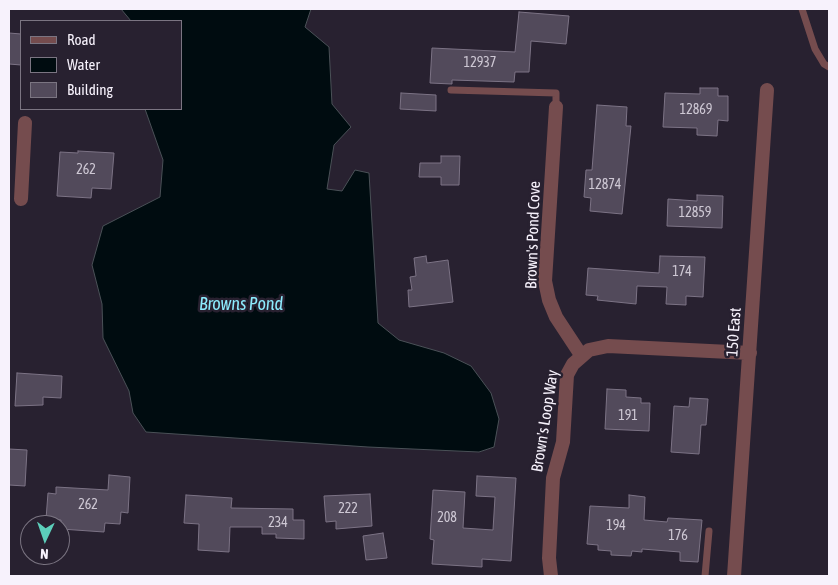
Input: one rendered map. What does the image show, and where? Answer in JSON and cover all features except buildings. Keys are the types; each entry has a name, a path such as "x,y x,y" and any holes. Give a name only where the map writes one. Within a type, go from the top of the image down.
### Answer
{"street":[{"name":"150 East","path":"734,576 767,90"},
{"name":"Brown's Pond Cove","path":"556,107 546,281 549,300 556,317 580,355"},
{"path":"21,199 25,123"},
{"path":"9,162 23,162"},
{"name":"Brown's Loop Way","path":"551,576 549,558 553,478 565,431 568,375 580,355 598,347 608,346 750,353"}],"lane":[{"path":"802,9 815,49 824,64 829,67"},
{"path":"451,90 556,93 556,107"},
{"path":"705,576 709,530"}],"water":[{"name":"Browns Pond","path":"121,9 311,9 305,27 329,47 332,104 351,127 334,145 327,189 342,191 355,170 369,173 378,323 399,340 444,353 471,366 491,393 499,419 494,447 479,452 368,447 146,432 133,413 129,391 103,338 102,304 92,265 103,226 160,197 163,160 145,110 182,110 182,20 130,20"}]}
